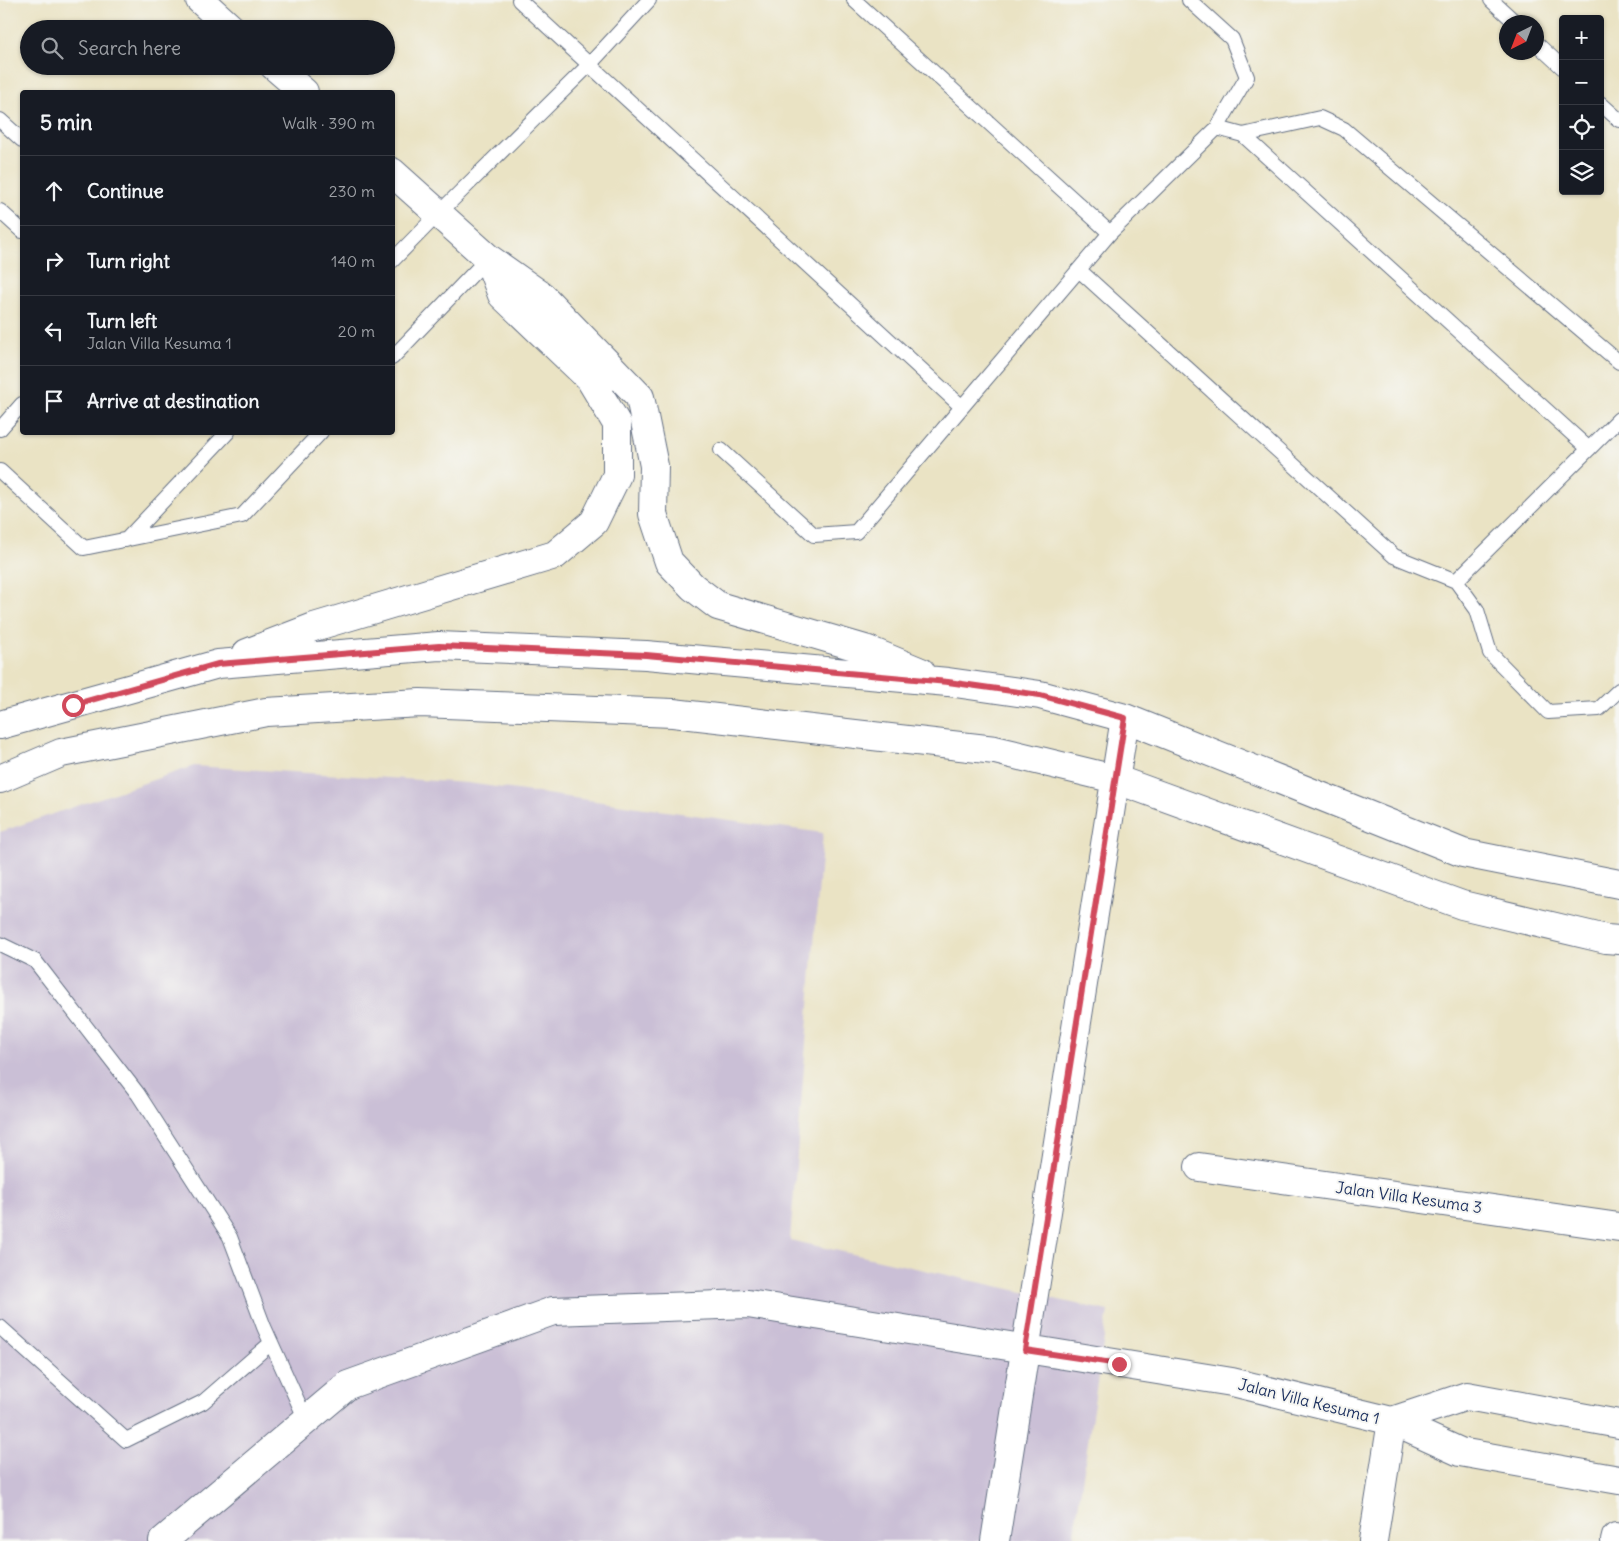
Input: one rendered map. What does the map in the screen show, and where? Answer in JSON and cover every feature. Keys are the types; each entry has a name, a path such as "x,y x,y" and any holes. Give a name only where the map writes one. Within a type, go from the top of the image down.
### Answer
{"street":[{"path":"200,0 222,20"},
{"path":"284,75 302,90"},
{"path":"395,175 488,258 542,296 640,397 654,466 653,514 669,562 693,587 718,606 868,650 948,682"},
{"path":"0,725 218,664 314,627 555,555 594,522 617,475 617,424 590,379 502,295 488,258"},
{"path":"218,664 439,646 646,655 948,682 1040,695 1125,718 1463,853 1619,884"},
{"path":"0,779 61,753 266,712 420,703 674,713 995,750 1115,779 1462,905 1606,939 1619,940"},
{"path":"995,1541 1125,718"},
{"name":"Jalan Villa Kesuma 3","path":"1199,1167 1619,1227"},
{"name":"Jalan Villa Kesuma 1","path":"163,1541 348,1385 553,1311 748,1304 1232,1382 1392,1421 1460,1452 1619,1480"},
{"name":"Jalan Villa Kesuma 1","path":"1392,1421 1467,1396 1619,1424"},
{"path":"1373,1541 1392,1421"}],"lane":[{"path":"519,0 962,407"},
{"path":"395,258 438,213 589,65 649,0"},
{"path":"854,0 1110,233"},
{"path":"720,450 814,536 856,532 1110,233 1217,128 1246,77 1232,39 1190,0"},
{"path":"1491,0 1507,15"},
{"path":"1544,50 1559,64"},
{"path":"1602,105 1619,120"},
{"path":"1243,135 1320,118 1344,129 1619,362"},
{"path":"0,120 20,138"},
{"path":"1217,128 1243,135 1589,449"},
{"path":"0,211 20,229"},
{"path":"395,355 488,258"},
{"path":"1079,270 1394,556 1456,581 1477,610 1490,653 1548,712 1600,710 1619,690"},
{"path":"0,428 20,406"},
{"path":"1456,581 1619,419"},
{"path":"126,540 225,435"},
{"path":"0,471 84,548 242,516 319,435"},
{"path":"0,944 34,961 138,1094 230,1237 271,1343 306,1420"},
{"path":"0,1327 126,1440 203,1402 271,1343"}],"shaded area":[{"path":"194,766 468,783 823,833 790,1240 1108,1311 1073,1541 0,1541 0,832"}],"route":[{"path":"73,705 218,664 439,646 646,655 948,682 1040,695 1125,718 1025,1350 1119,1364"}]}
